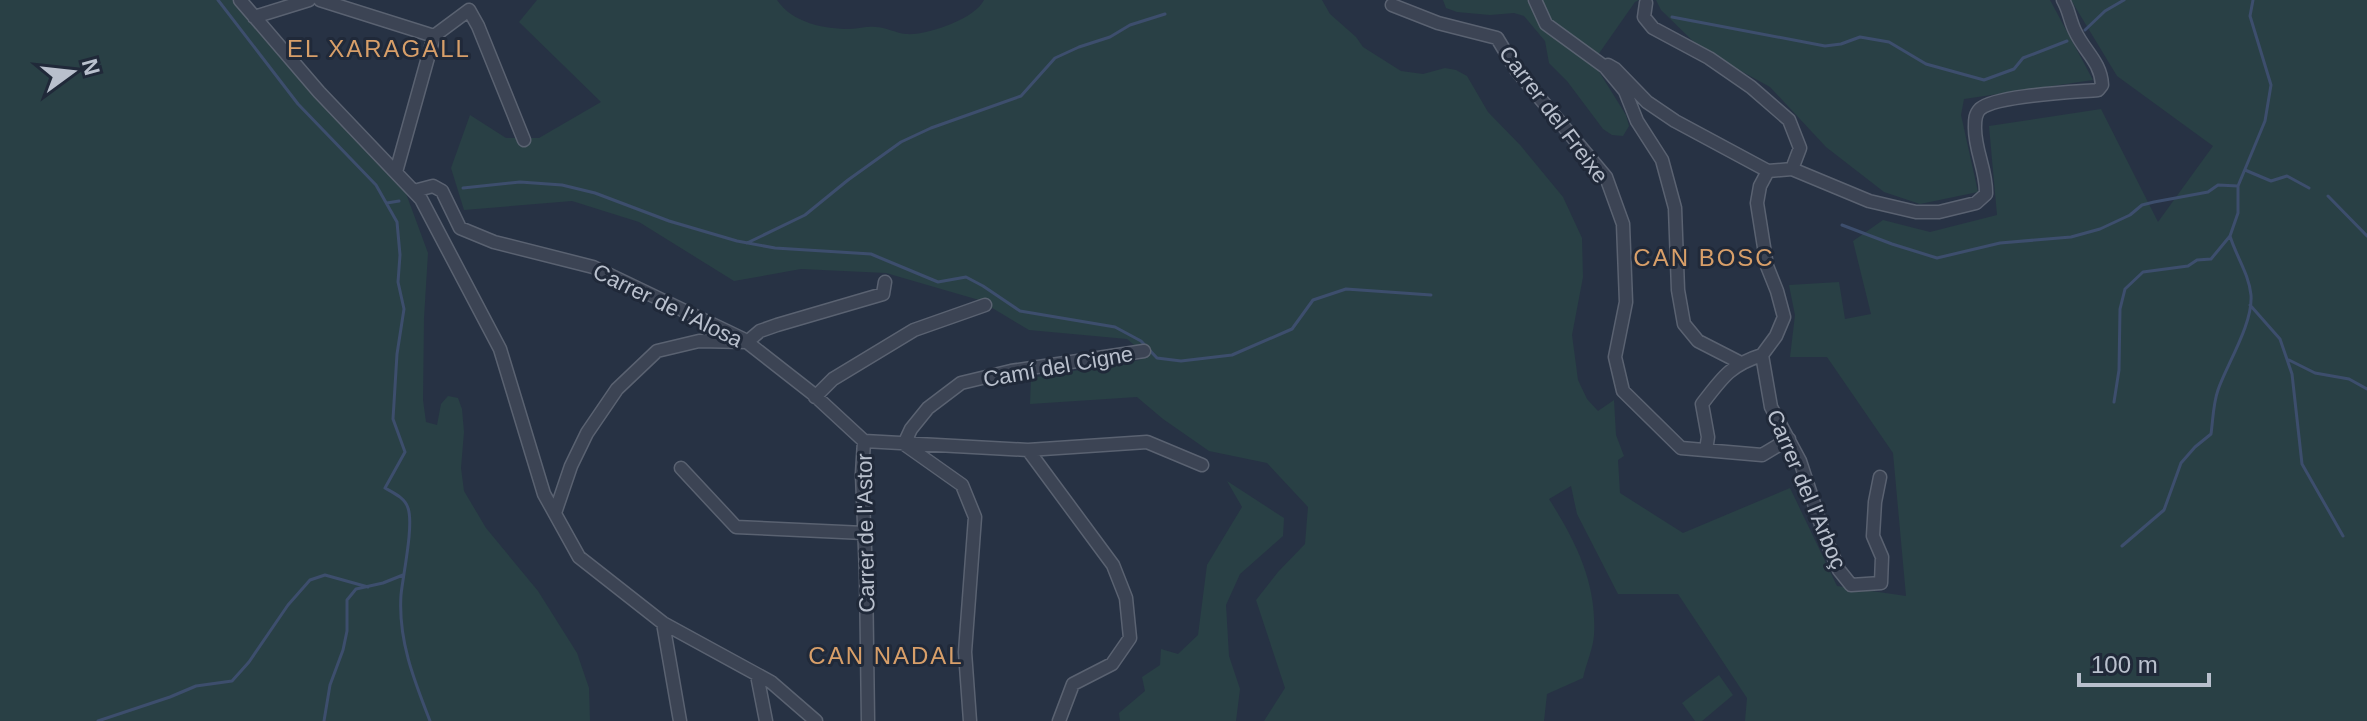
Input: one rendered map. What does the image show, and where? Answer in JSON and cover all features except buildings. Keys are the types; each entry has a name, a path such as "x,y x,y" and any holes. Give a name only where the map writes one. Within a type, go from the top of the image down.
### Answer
{"street":[{"path":"240,0 319,92 421,199 500,349 544,494 579,557 663,623 771,682 816,721"},
{"path":"254,17 309,0"},
{"path":"320,0 434,36"},
{"path":"1417,0 1420,16"},
{"path":"1535,0 1546,24 1605,67 1625,91 1637,121 1662,160 1675,208 1678,290 1684,324 1698,341 1739,362"},
{"path":"1605,67 1608,65 1615,69 1647,102 1675,121 1768,171 1792,169 1869,201 1916,212 1939,212 1976,203 1986,194 1974,123 1976,113 1982,107 2029,96 2098,90 2102,85 2102,73 2076,33 2063,0"},
{"path":"1646,3 1644,17 1653,28 1709,58 1751,87 1789,120 1800,148 1792,169"},
{"name":"Carrer del Freixe","path":"1392,5 1497,38 1517,71 1606,177 1623,224 1626,302 1615,357 1623,391 1681,448 1762,455 1789,439"},
{"path":"396,172 434,36 469,10 524,140"},
{"path":"1706,450 1708,437 1702,404 1739,362 1762,355 1776,336 1784,317 1767,266 1757,203 1760,186 1768,171"},
{"name":"Carrer de l'Alosa","path":"414,191 433,186 442,191 460,228 494,242 593,267 747,342 864,441"},
{"path":"555,513 571,466 587,433 617,389 657,351 699,341 747,342 760,331 883,294 885,282"},
{"path":"815,397 833,379 914,330 985,305"},
{"name":"Camí del Cigne","path":"904,444 911,429 928,408 961,383 1011,371 1144,351"},
{"name":"Carrer del l'Arboç","path":"1762,355 1771,407 1800,461 1839,570 1851,585 1881,583 1882,557 1873,536 1880,477"},
{"path":"864,441 1028,450 1147,442 1202,465"},
{"name":"Carrer de l'Astor","path":"864,441 862,474 868,721"},
{"path":"904,444 962,485 975,517 965,652 970,721"},
{"path":"1028,450 1113,565 1126,598 1130,638 1112,664 1073,684 1059,721"},
{"path":"681,468 736,527 864,533"},
{"path":"663,623 680,721"},
{"path":"757,675 766,721"}],"green space":[{"path":"0,0 234,0 404,188 428,253 423,400 426,422 437,425 441,404 448,396 458,398 464,432 461,468 464,491 486,528 538,591 577,653 589,688 590,721 0,721"},
{"path":"537,0 777,0 791,14 820,26 850,29 879,27 915,34 961,20 984,0 1322,0 1330,14 1363,47 1401,71 1423,74 1445,68 1467,76 1488,112 1563,197 1582,238 1583,277 1572,335 1578,380 1587,399 1598,411 1614,400 1616,435 1624,456 1618,460 1620,493 1683,533 1790,488 1837,586 1906,596 1893,453 1827,357 1790,357 1795,315 1789,285 1839,282 1845,319 1871,314 1853,241 1883,220 1930,232 1997,215 1989,126 2101,109 2158,222 2213,146 2117,76 2071,0 2367,0 2367,721 1745,721 1747,698 1678,594 1618,594 1577,514 1571,486 1549,499 1583,564 1592,598 1594,635 1583,678 1547,694 1544,721 1264,721 1285,688 1256,600 1305,544 1308,507 1267,463 1209,451 1137,397 1030,404 1031,378 1140,360 1145,354 1127,339 1029,330 979,300 886,273 801,269 734,281 639,222 572,201 464,210 451,168 470,115 506,138 539,138 601,102 519,22"},
{"path":"1443,0 1639,0 1593,62 1626,115 1629,126 1623,136 1612,135 1603,129 1567,81 1549,63 1545,41 1524,16 1457,12 1446,8"},
{"path":"1656,0 2050,0 2093,80 1964,99 1961,115 1978,192 1920,204 1884,192 1826,147 1770,87 1701,49 1661,10"},
{"path":"1227,481 1284,518 1283,536 1240,574 1226,605 1229,656 1240,689 1236,721 1120,721 1119,713 1145,691 1142,677 1160,665 1161,649 1178,654 1198,635 1207,565 1242,507"},
{"path":"1719,675 1733,695 1702,721 1695,721 1682,703"}],"waterway":[{"path":"218,0 298,104 376,185 397,222 400,255 398,282 404,309 397,354 393,419 405,452 385,488 407,504 410,516 401,595 402,628 413,675 430,721"},
{"path":"2085,30 2105,11 2124,0"},
{"path":"2122,546 2164,510 2181,463 2211,434 2218,390 2239,344 2251,306 2250,287 2230,236 2238,213 2238,186 2265,121 2271,85 2250,16 2253,0"},
{"path":"747,243 805,215 901,142 1021,96 1055,58 1110,37 1130,25 1165,14"},
{"path":"1672,17 1825,46 1860,37 1889,42 1926,64 1984,80 2014,69 2023,58 2067,41"},
{"path":"2245,170 2271,181 2287,176 2309,188"},
{"path":"463,188 520,182 562,185 595,193 669,221 737,241 775,248 871,254 938,282 966,277 1020,311 1115,327 1141,341 1157,358 1181,361 1232,355 1292,329 1313,300 1346,289 1431,295"},
{"path":"1842,225 1937,258 2000,243 2071,237 2100,229 2130,215 2142,205 2208,192 2218,185 2238,186"},
{"path":"2328,196 2367,236"},
{"path":"387,203 399,201"},
{"path":"2114,402 2119,370 2120,309 2125,289 2143,272 2188,266 2197,260 2211,259 2230,236"},
{"path":"2250,305 2280,339 2292,374 2302,464 2343,536"},
{"path":"2289,360 2315,373 2349,379 2367,389"},
{"path":"98,721 196,686 232,681 310,580 325,575 368,587"},
{"path":"324,721 330,685 347,631 347,600 356,589 403,575"}],"district":[{"name":"EL XARAGALL","path":"379,49"},
{"name":"CAN BOSC","path":"1704,258"},
{"name":"CAN NADAL","path":"886,656"}]}
